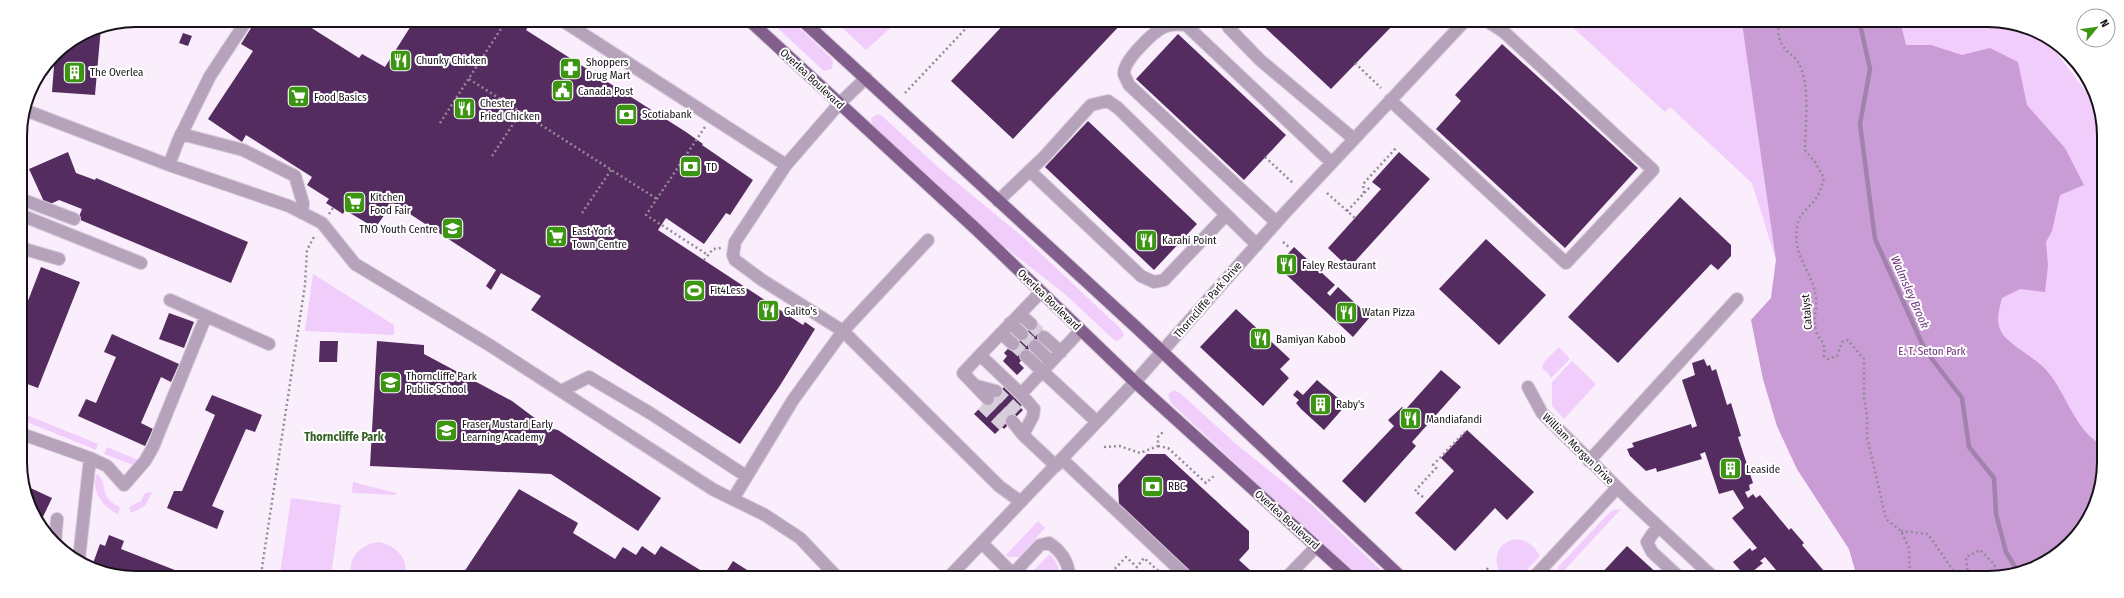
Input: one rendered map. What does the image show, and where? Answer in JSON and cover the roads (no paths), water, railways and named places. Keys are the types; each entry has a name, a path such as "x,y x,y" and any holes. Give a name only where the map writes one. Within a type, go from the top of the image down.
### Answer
{"main road":[{"name":"Overlea Boulevard","path":"756,27 1339,571"},
{"path":"810,27 1162,352 1395,571"}],"street":[{"path":"169,165 181,134 210,76 242,27"},
{"path":"572,27 786,165"},
{"path":"1163,27 1137,50 1126,66 1124,74 1130,85 1276,222"},
{"path":"1188,27 1332,163"},
{"path":"1228,27 1260,60 1354,139"},
{"name":"Thorncliffe Park Drive","path":"955,571 983,544 1135,382 1276,222 1459,27"},
{"path":"1390,100 1566,263 1653,170 1504,32 1496,27"},
{"path":"866,78 838,104 786,165 733,246 733,255 735,260 762,280 843,332 1000,486 1021,502"},
{"path":"998,201 1030,171 1091,105 1100,101 1108,101 1118,108 1256,245"},
{"path":"30,112 169,165 231,185 302,213 322,223 355,264 561,391 714,490 734,498 765,515 800,538 831,571"},
{"path":"181,134 243,150 294,176 303,203 302,213"},
{"path":"1030,171 1142,276 1154,282 1164,280 1226,215"},
{"path":"27,201 74,219"},
{"path":"27,216 141,263"},
{"path":"734,498 793,400 843,332 928,240"},
{"path":"27,250 59,259"},
{"path":"977,386 989,398 963,373 1041,292"},
{"path":"1589,461 1738,299"},
{"path":"170,300 269,344"},
{"path":"1020,314 1031,324"},
{"path":"27,436 90,458 107,466 124,485 145,461 153,447 206,316"},
{"path":"1010,323 1022,334"},
{"path":"1021,394 1082,330"},
{"path":"1001,333 1013,344"},
{"path":"1044,337 1061,352"},
{"path":"1035,346 1051,362"},
{"path":"980,355 1021,394 1034,409 1033,416 1016,425 1180,571"},
{"path":"1026,356 1097,422"},
{"path":"561,391 589,377 650,413 746,476"},
{"name":"William Morgan Drive","path":"1528,388 1542,413 1589,461 1704,571"},
{"path":"80,556 90,458"},
{"name":"William Morgan Drive","path":"1540,571 1617,488"},
{"path":"55,535 57,519"},
{"path":"1658,526 1647,542 1652,552 1673,571"},
{"path":"1017,571 1040,545 1049,543 1056,548 1065,560 1068,571"},
{"path":"983,544 1009,571"},
{"path":"1293,571 1316,548"}],"waterway":[{"name":"Walmsley Brook","path":"1861,27 1870,69 1860,124 1875,239 1925,350 1962,398 1969,447 1994,478 1996,514 2006,552 2015,567"}],"tunnel":[{"path":"1031,324 1044,337"},
{"path":"1022,334 1035,346"},
{"path":"1013,344 1026,356"},
{"path":"996,391 1020,414"},
{"path":"988,399 1012,421"},
{"path":"982,405 1006,428"}],"place":[{"name":"Chunky Chicken","path":"401,60"},
{"name":"Shoppers Drug Mart","path":"570,68"},
{"name":"The Overlea","path":"75,72"},
{"name":"Canada Post","path":"563,91"},
{"name":"Food Basics","path":"298,97"},
{"name":"Chester Fried Chicken","path":"465,109"},
{"name":"Scotiabank","path":"627,114"},
{"name":"TD","path":"690,167"},
{"name":"Kitchen Food Fair","path":"354,203"},
{"name":"TNO Youth Centre","path":"453,229"},
{"name":"East York Town Centre","path":"557,237"},
{"name":"Karahi Point","path":"1147,240"},
{"name":"Faley Restaurant","path":"1287,265"},
{"name":"Fit4Less","path":"694,290"},
{"name":"Galito's","path":"768,311"},
{"name":"Watan Pizza","path":"1346,312"},
{"name":"Bamiyan Kabob","path":"1261,339"},
{"name":"Thorncliffe Park Public School","path":"391,382"},
{"name":"Raby's","path":"1321,404"},
{"name":"Mandiafandi","path":"1410,419"},
{"name":"Fraser Mustard Early Learning Academy","path":"446,430"},
{"name":"Leaside","path":"1730,469"},
{"name":"RBC","path":"1152,486"}],"district":[{"name":"Thorncliffe Park","path":"344,437"}],"park label":[{"name":"E. T. Seton Park","path":"1932,351"}]}
